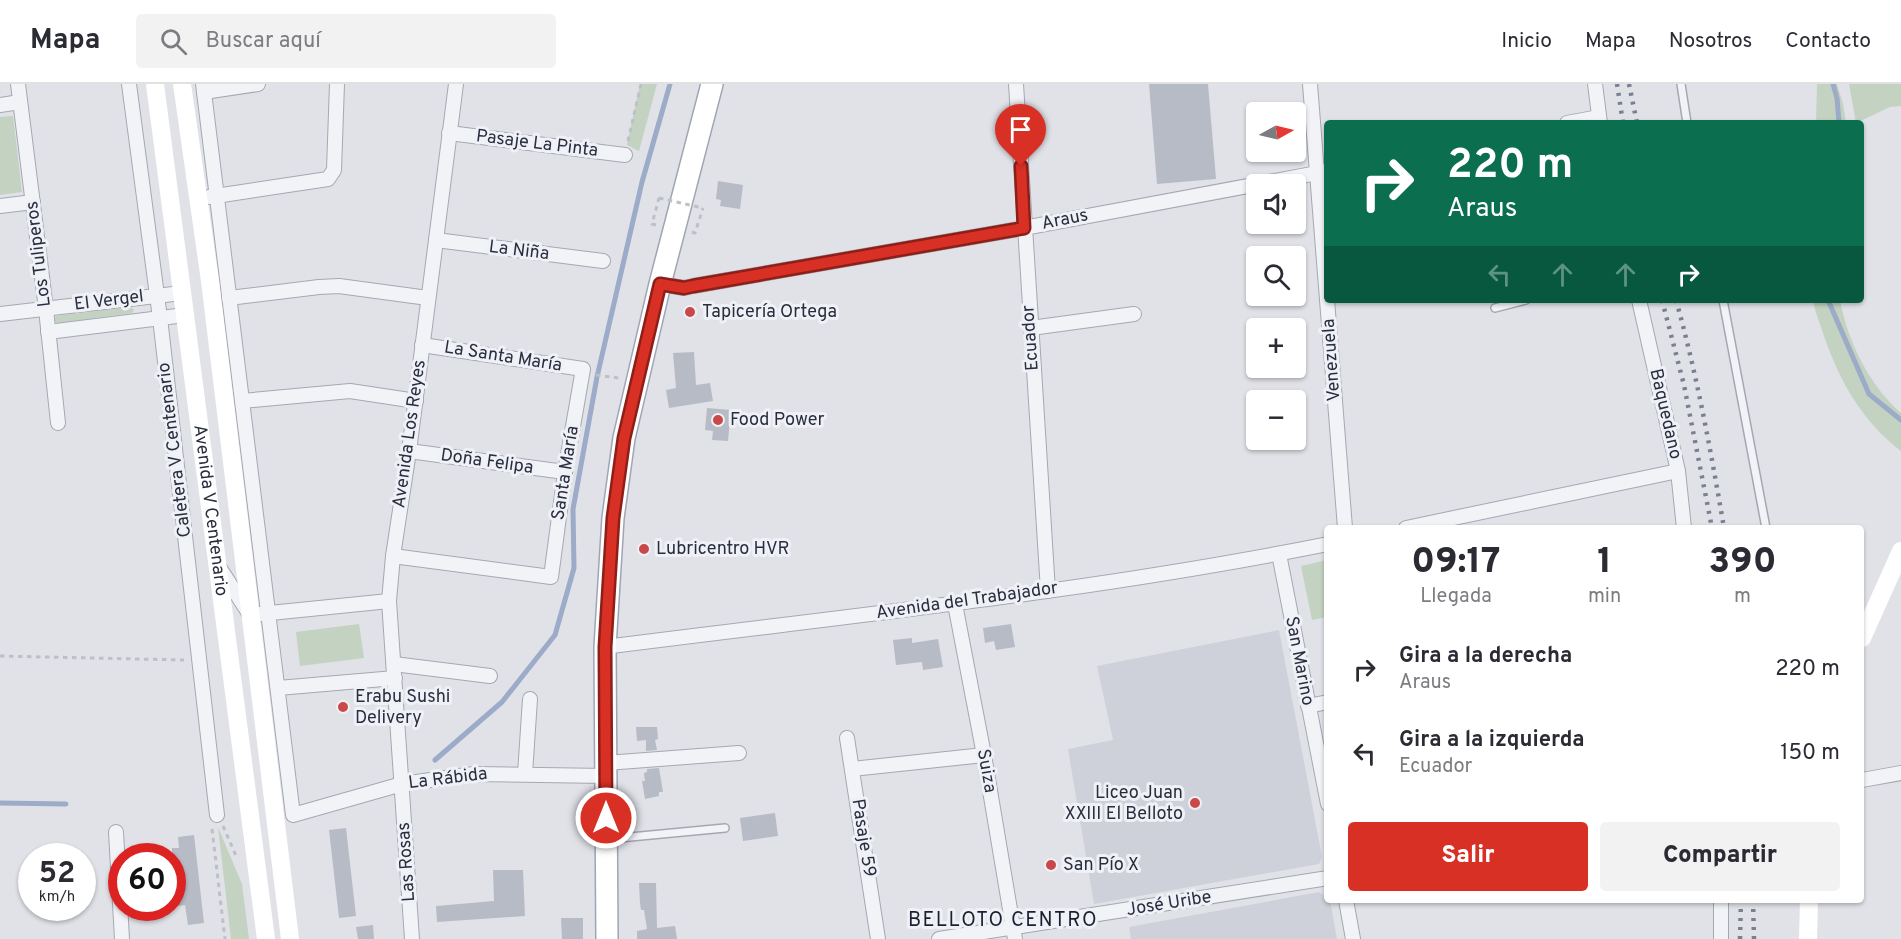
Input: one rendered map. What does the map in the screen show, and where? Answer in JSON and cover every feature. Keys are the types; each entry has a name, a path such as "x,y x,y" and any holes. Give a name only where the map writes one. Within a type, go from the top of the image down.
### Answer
{"main road":[{"name":"Avenida V Centenario","path":"155,84 266,939"},
{"name":"Avenida V Centenario","path":"182,84 259,614 290,939"},
{"path":"607,939 605,647 613,518 624,438 660,284 712,84"},
{"path":"1864,634 1901,551"},
{"path":"1808,939 1809,903"}],"street":[{"name":"Los Tuliperos","path":"18,84 58,423"},
{"name":"Caletera V Centenario","path":"129,84 160,318 217,815"},
{"path":"258,84 203,88 242,401 259,614 278,688 394,671 490,676"},
{"path":"198,198 328,179 334,170 337,84"},
{"name":"Avenida Los Reyes","path":"402,784 389,601 393,556 416,401 456,84"},
{"name":"Ecuador","path":"1016,84 1048,591"},
{"name":"Venezuela","path":"1310,84 1324,203"},
{"path":"1595,84 1600,120"},
{"path":"0,105 20,102"},
{"name":"Pasaje La Pinta","path":"449,133 625,155"},
{"name":"Araus","path":"660,284 684,288 1322,172"},
{"path":"0,206 33,202"},
{"name":"La Niña","path":"436,240 603,261"},
{"path":"230,298 319,286 339,286 428,298"},
{"name":"El Vergel","path":"0,314 182,293"},
{"name":"Venezuela","path":"1330,303 1345,525"},
{"name":"Baquedano","path":"1640,303 1678,471 1684,525"},
{"path":"1031,328 1134,314"},
{"name":"El Vergel","path":"48,332 185,315"},
{"name":"La Santa María","path":"422,345 587,372"},
{"name":"Santa María","path":"393,556 551,577 565,472 587,372"},
{"path":"242,401 350,391 416,401"},
{"name":"Doña Felipa","path":"409,451 565,472"},
{"path":"1420,525 1678,471"},
{"name":"Avenida del Trabajador","path":"605,647 1048,591 1324,545"},
{"name":"San Marino","path":"1279,554 1324,784"},
{"path":"217,565 259,614"},
{"path":"259,614 389,601"},
{"name":"Suiza","path":"955,604 984,755 1014,934"},
{"name":"La Rábida","path":"278,688 293,815 402,784 474,774 582,777 606,770 739,753"},
{"path":"525,774 530,699"},
{"path":"1308,706 1324,703"},
{"name":"Pasaje 59","path":"847,738 878,939"},
{"path":"852,769 984,755"},
{"path":"1864,780 1901,773"},
{"name":"Las Rosas","path":"402,784 412,939"},
{"path":"116,832 122,939"},
{"name":"José Uribe","path":"939,939 1014,934 1324,879"},
{"path":"1347,903 1353,939"},
{"path":"1721,903 1721,939"}],"lane":[{"path":"1681,84 1687,120"},
{"path":"1495,308 1514,303"},
{"path":"1724,303 1765,525"},
{"path":"607,839 725,828"}],"path":[{"path":"625,155 641,84"},
{"path":"652,224 659,198 703,208 695,233"},
{"path":"587,372 617,378"},
{"path":"0,656 200,661"},
{"path":"217,815 211,826 225,939"}],"shaded area":[{"name":"Liceo Juan XXIII El Belloto","path":"1279,630 1322,857 1319,864 1094,904 1068,749 1113,740 1097,666"},
{"path":"1319,892 1324,896 1324,903 1331,903 1337,939 1131,939 1129,927"}],"green space":[{"path":"640,84 657,84 639,151 627,145"},
{"path":"1817,84 1837,84 1846,120 1816,120"},
{"path":"1849,84 1901,84 1901,106 1890,107 1862,120 1855,120"},
{"path":"13,116 22,192 0,195 0,117"},
{"path":"1814,303 1841,303 1848,331 1862,362 1879,389 1901,413 1901,451 1875,427 1854,400 1837,369"},
{"path":"131,307 134,310 132,313 57,323 54,320 56,316"},
{"path":"1324,561 1324,618 1312,620 1301,566"},
{"path":"359,624 364,658 300,666 296,632"},
{"path":"218,827 242,884 249,939 231,939"}],"building":[{"path":"1149,84 1208,84 1216,179 1157,184"},
{"path":"718,181 743,185 740,209 720,206 721,200 716,199"},
{"path":"694,352 696,385 710,383 713,401 669,408 666,390 676,388 673,353"},
{"name":"Food Power","path":"707,408 731,410 728,441 712,440 713,431 705,430"},
{"path":"1011,624 1015,647 996,650 994,641 985,643 983,628"},
{"path":"912,638 912,643 938,639 943,667 923,670 922,662 896,665 893,640"},
{"path":"636,727 657,727 658,739 655,740 657,750 646,751 646,740 637,741"},
{"path":"659,768 663,792 659,792 659,796 645,799 642,781 645,781 644,773 647,769"},
{"path":"775,813 778,836 743,841 740,818"},
{"path":"346,828 356,916 339,918 329,830"},
{"path":"194,835 204,923 188,925 186,843 179,843 178,837"},
{"path":"493,870 523,870 525,916 437,922 436,906 494,901"},
{"path":"639,883 656,883 657,928 675,926 677,939 637,939 637,931 647,929 644,910 641,910"},
{"path":"561,918 583,918 583,939 562,939"},
{"path":"373,925 374,939 358,939 356,927"}],"waterway":[{"path":"435,760 502,702 555,635 574,568 573,509 597,377 642,182 670,84"},
{"path":"1833,84 1839,120"},
{"path":"1829,303 1869,394 1901,420"},
{"path":"0,803 66,804"}],"railway":[{"path":"1617,84 1623,120"},
{"path":"1629,84 1636,120"},
{"path":"1663,303 1684,385 1711,525"},
{"path":"1677,303 1709,442 1723,525"},
{"path":"1740,939 1741,903"},
{"path":"1753,903 1754,939"}],"place":[{"name":"Tapicería Ortega","path":"690,312"},
{"name":"Food Power","path":"718,420"},
{"name":"Lubricentro HVR","path":"644,549"},
{"name":"Erabu Sushi Delivery","path":"343,707"},
{"name":"Liceo Juan XXIII El Belloto","path":"1195,803"},
{"name":"San Pío X","path":"1051,865"}],"district":[{"name":"BELLOTO CENTRO","path":"1003,921"}],"route":[{"path":"606,818 605,647 613,518 624,438 660,284 684,288 1024,228 1021,166"}]}
